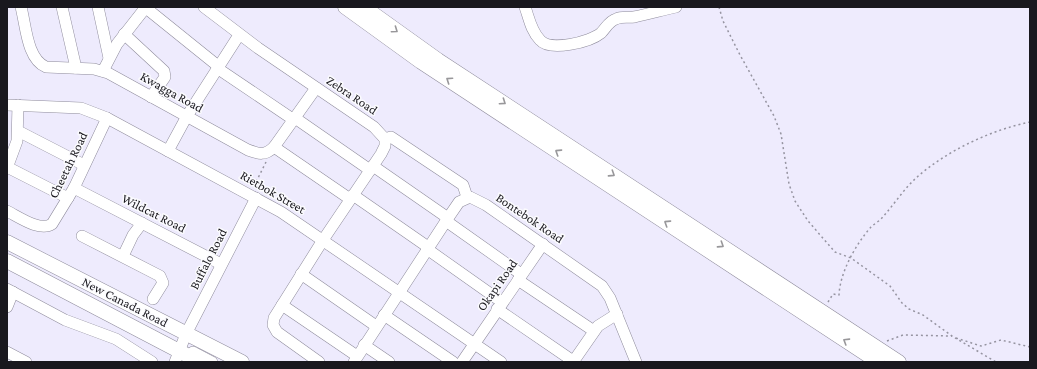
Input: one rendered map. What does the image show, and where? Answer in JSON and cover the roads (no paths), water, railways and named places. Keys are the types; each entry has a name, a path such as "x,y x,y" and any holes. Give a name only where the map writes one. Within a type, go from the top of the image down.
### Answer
{"main road":[{"path":"345,7 446,78 878,362"},
{"path":"364,7 438,60 899,362"},
{"name":"New Canada Road","path":"7,242 181,346 199,362"},
{"name":"New Canada Road","path":"7,261 181,346 242,362"}],"street":[{"name":"Kwagga Road","path":"21,7 31,50 34,58 39,64 46,67 94,69 103,72 248,150 263,154 271,150"},
{"path":"62,7 76,68"},
{"path":"98,7 109,58"},
{"path":"133,7 136,20"},
{"name":"Zebra Road","path":"204,7 239,35 374,127 385,139"},
{"path":"525,7 532,30 541,42 547,44 564,45 585,41 600,33 608,24 617,18 632,18 676,7"},
{"path":"103,72 109,58 124,34 146,8 218,67 447,220 520,277 594,331"},
{"path":"124,34 164,71 165,77 151,97"},
{"path":"168,151 186,116 239,35"},
{"path":"316,88 271,150 352,197 428,248 500,306 574,361 594,331 601,324 617,314"},
{"path":"7,168 14,149 18,131 12,105"},
{"name":"Rietbok Street","path":"12,105 81,108 107,118 281,212 501,362"},
{"name":"Cheetah Road","path":"7,211 37,225 46,227 52,224 71,193 107,118"},
{"path":"18,131 84,165"},
{"path":"282,305 356,359 376,326 447,220 460,202 467,197 463,185 391,137 385,139 384,146 371,168 301,274 274,318 273,325 276,330 319,362"},
{"name":"Wildcat Road","path":"7,168 142,223 221,264"},
{"name":"Buffalo Road","path":"181,346 253,196"},
{"name":"Bontebok Road","path":"467,197 474,197 602,286 610,298 636,362"},
{"path":"123,256 133,235 142,223"},
{"path":"82,236 157,274 162,279 162,283 153,299"},
{"name":"Okapi Road","path":"462,362 543,244"},
{"name":"New Canada Road","path":"7,248 181,346 232,362"},
{"name":"New Canada Road","path":"7,257 212,362"},
{"path":"301,274 376,326"},
{"path":"7,307 10,291 65,320 121,342 152,362"},
{"path":"384,315 453,362"},
{"path":"364,345 389,362"},
{"path":"7,352 26,362"}]}
